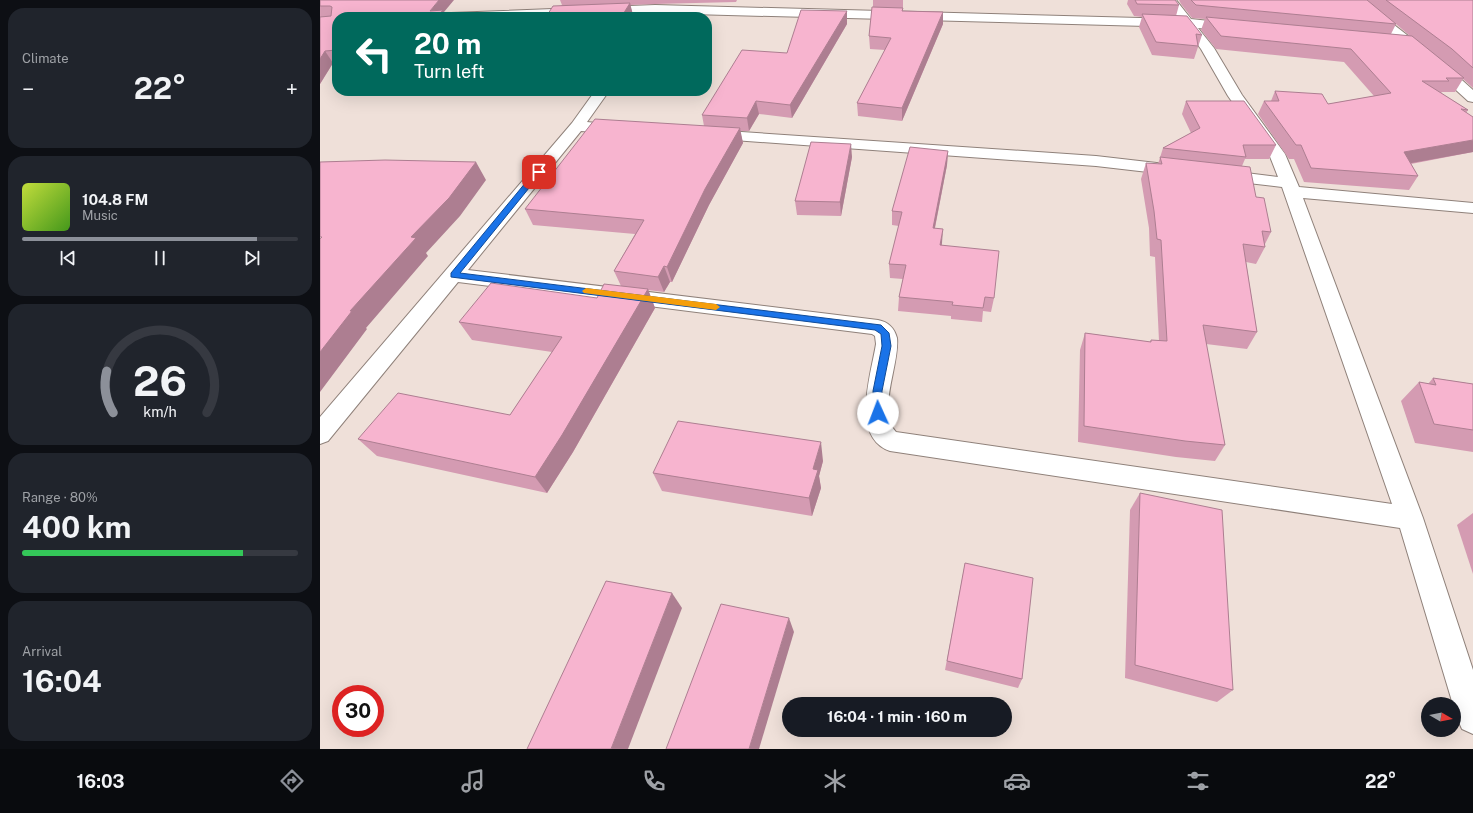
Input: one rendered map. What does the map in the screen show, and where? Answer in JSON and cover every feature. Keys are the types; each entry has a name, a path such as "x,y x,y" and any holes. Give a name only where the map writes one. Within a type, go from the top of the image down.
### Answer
{"street":[{"path":"1170,0 1189,22 1207,48 1235,96 1277,154 1291,187 1410,518 1473,718"},
{"path":"1355,0 1438,66 1473,98"},
{"path":"485,12 498,10 654,9 1189,22 1246,28"},
{"path":"1386,41 1410,43"},
{"path":"320,434 577,126 598,96"},
{"path":"577,126 632,129"},
{"path":"695,134 1096,161 1196,173 1436,206 1473,208"},
{"path":"454,275 878,327 885,333 886,346 878,391 879,424 883,436 890,441 1410,518"}],"building":[{"path":"320,0 439,0 430,11 443,10 441,12 332,12 332,50 325,51 320,59 320,17 331,16 332,7 320,6"},
{"path":"1135,0 1175,0 1179,5 1137,4"},
{"path":"1191,0 1367,0 1396,24 1196,5"},
{"path":"1386,0 1473,0 1473,68 1452,49"},
{"path":"630,3 624,12 549,12 553,6"},
{"path":"872,7 903,8 902,11 943,12 902,108 857,103 891,38 869,36"},
{"path":"801,10 847,11 790,105 756,101 747,118 702,115 742,50 787,53"},
{"path":"1142,14 1187,16 1202,35 1196,34 1198,46 1156,42"},
{"path":"1206,17 1412,36 1464,78 1446,78 1449,81 1422,81 1468,110 1461,109 1473,117 1473,140 1404,152 1418,176 1311,168 1301,145 1296,145 1264,101 1279,101 1275,91 1322,94 1328,104 1391,93 1351,49 1221,36"},
{"path":"1186,101 1244,101 1276,145 1243,145 1246,157 1163,148 1200,128"},
{"path":"595,119 740,128 705,189 667,267 664,266 658,277 614,271 644,220 525,209"},
{"path":"811,142 851,144 840,202 795,201"},
{"path":"910,147 948,151 933,228 943,229 940,245 999,251 994,298 985,297 983,308 952,305 953,302 899,297 906,265 889,264 902,212 892,211"},
{"path":"1160,157 1250,167 1256,197 1264,198 1271,232 1262,231 1265,247 1243,244 1257,332 1203,325 1225,445 1185,441 1084,426 1085,333 1151,342 1151,340 1167,341 1161,240 1157,239 1146,163 1162,164"},
{"path":"385,160 476,162 449,198 411,237 416,238 350,311 352,311 320,352 320,239 322,237 320,237 320,162"},
{"path":"491,283 597,298 604,284 648,289 562,435 535,477 358,439 398,393 510,415 562,337 459,322"},
{"path":"1433,378 1473,384 1473,430 1434,424 1419,382 1436,385"},
{"path":"678,421 821,442 813,469 818,470 809,498 653,473"},
{"path":"1140,493 1222,510 1233,690 1135,665"},
{"path":"965,563 1033,578 1022,679 947,661"},
{"path":"606,581 672,593 611,749 527,749"},
{"path":"721,604 789,618 749,749 666,749"}],"slow traffic":[{"path":"586,291 716,307"}],"route":[{"path":"539,172 454,275 878,327 885,333 886,346 878,391 878,413"}]}
